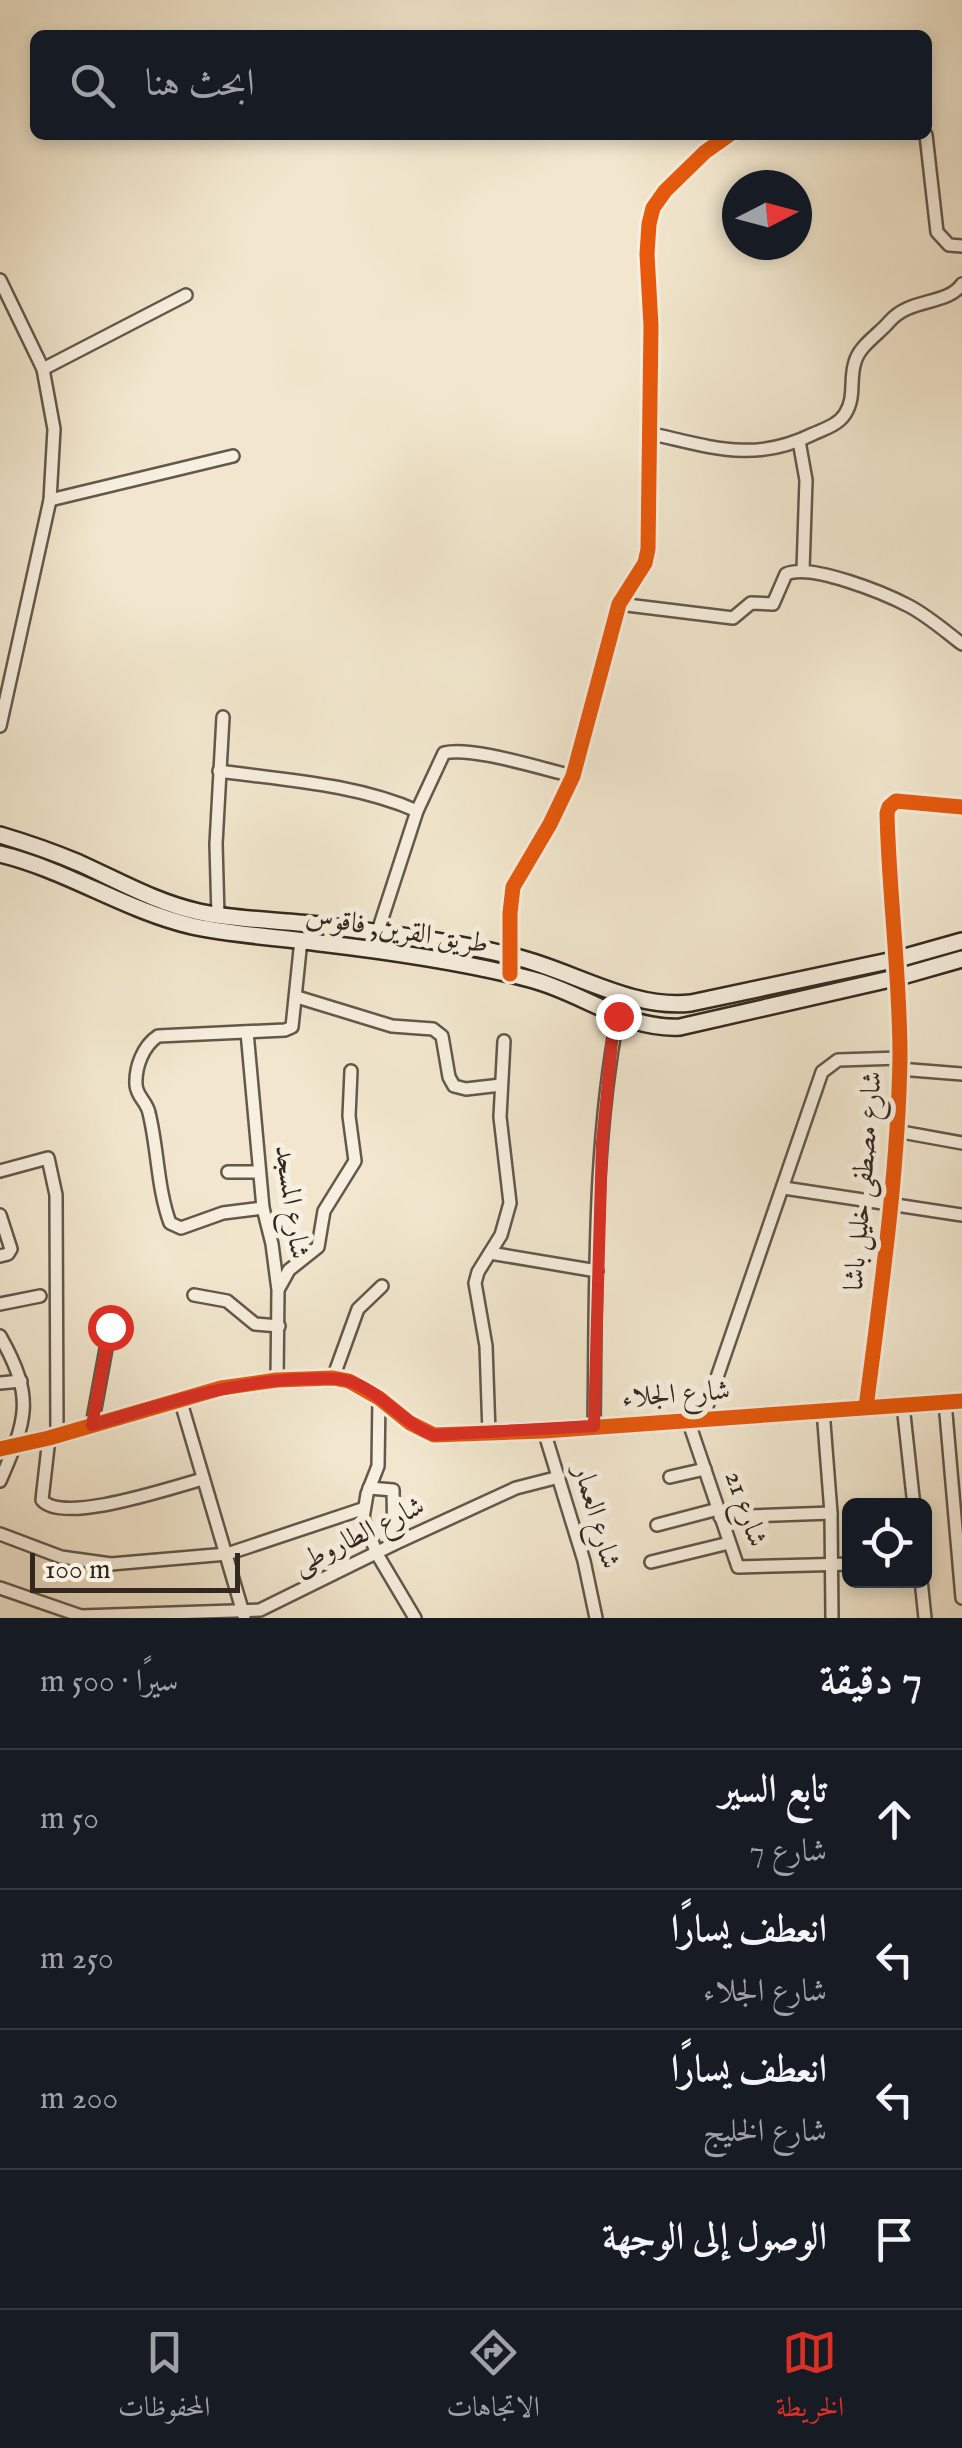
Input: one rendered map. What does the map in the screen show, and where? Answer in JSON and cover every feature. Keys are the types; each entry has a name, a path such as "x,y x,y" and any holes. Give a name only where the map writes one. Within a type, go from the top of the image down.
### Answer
{"main road":[{"name":"طريق القرين, فاقوس","path":"0,835 66,858 158,900 218,916 327,926 512,956 568,972 649,1003 690,1003 898,959 962,940"},
{"name":"طريق القرين, فاقوس","path":"0,854 60,873 166,919 219,931 325,943 510,974 566,990 648,1026 680,1026 900,977 962,959"},
{"path":"325,943 327,926"},
{"path":"420,959 423,942"},
{"name":"شارع الجلاء","path":"8,1448 221,1388 278,1380 333,1378 349,1382 434,1435 954,1402"}],"street":[{"path":"510,974 514,887 573,776 618,604 645,563 648,549 651,326 647,254 652,208 692,165 723,140"},
{"path":"927,140 937,232 949,244 962,246"},
{"path":"0,280 43,369 54,429 50,500 0,726"},
{"path":"648,433 741,453 799,441 843,417 852,399 855,360 860,350 902,308 950,295 962,284"},
{"path":"43,369 186,295"},
{"path":"799,441 806,480 803,570"},
{"path":"50,500 232,456"},
{"path":"618,604 732,618 747,605 773,604 786,574 803,570 897,600 924,614 962,644"},
{"path":"218,916 216,844 223,717"},
{"path":"377,934 440,756 448,751 496,758 573,776"},
{"path":"219,771 333,787 398,803 417,812"},
{"name":"شارع مصطفى خليل باشا","path":"866,1407 892,1204 899,1063 900,977 888,807 896,801 962,807"},
{"path":"263,1208 223,1213 185,1227 173,1226 157,1172 149,1110 136,1088 143,1053 158,1036 289,1029 294,1023 301,940"},
{"path":"594,1426 602,1143 612,1042 622,994"},
{"path":"297,996 392,1026 433,1029 442,1036 454,1086 466,1089 500,1085"},
{"name":"شارع المسجد","path":"247,1032 263,1208 278,1290 278,1380"},
{"path":"488,1434 486,1346 475,1294 478,1272 508,1220 510,1203 501,1130 504,1041"},
{"path":"695,1419 784,1188 826,1066 838,1060 899,1063 962,1074"},
{"path":"278,1290 290,1270 318,1247 324,1211 355,1161 349,1116 351,1071"},
{"path":"896,1131 962,1143"},
{"path":"0,1171 48,1158 58,1215 53,1437 42,1500 50,1508 100,1506 204,1479"},
{"path":"228,1172 259,1172"},
{"path":"784,1188 962,1216"},
{"path":"0,1216 11,1249 0,1256"},
{"path":"490,1253 597,1271"},
{"path":"333,1378 358,1309 382,1286"},
{"path":"194,1295 226,1301 256,1324 279,1326"},
{"path":"0,1304 40,1296"},
{"path":"92,1425 110,1327"},
{"path":"0,1336 22,1381 23,1421 8,1448 0,1481"},
{"path":"0,1383 22,1381"},
{"path":"379,1398 378,1466 362,1509 364,1526 415,1618"},
{"path":"180,1399 244,1615"},
{"path":"954,1402 962,1598"},
{"path":"903,1405 913,1498"},
{"path":"823,1410 831,1513 832,1618"},
{"name":"شارع 21","path":"695,1419 705,1469 736,1562 743,1568 842,1564"},
{"name":"شارع العمار","path":"544,1430 584,1561 596,1618"},
{"path":"670,1477 705,1469"},
{"name":"شارع الطاروطى","path":"0,1588 81,1617 244,1615 277,1604 516,1488 559,1478"},
{"path":"370,1488 393,1490 394,1544"},
{"path":"0,1534 98,1564 227,1554 362,1509"},
{"path":"657,1525 719,1513 831,1513"},
{"path":"651,1562 729,1543"},
{"path":"923,1588 925,1618"}],"cycle path":[{"path":"510,974 513,887 573,776 619,604 645,563 648,549 651,326 647,254 653,208 665,191 722,140"},
{"path":"866,1407 888,1232 899,1101 900,1026 887,813 896,801 962,807"},
{"path":"0,1449 221,1388 277,1380 349,1381 434,1435 544,1431 962,1401"}],"route":[{"path":"110,1327 92,1425 221,1388 254,1382 333,1378 364,1388 410,1423 434,1435 594,1426 602,1143 618,1016"}]}
